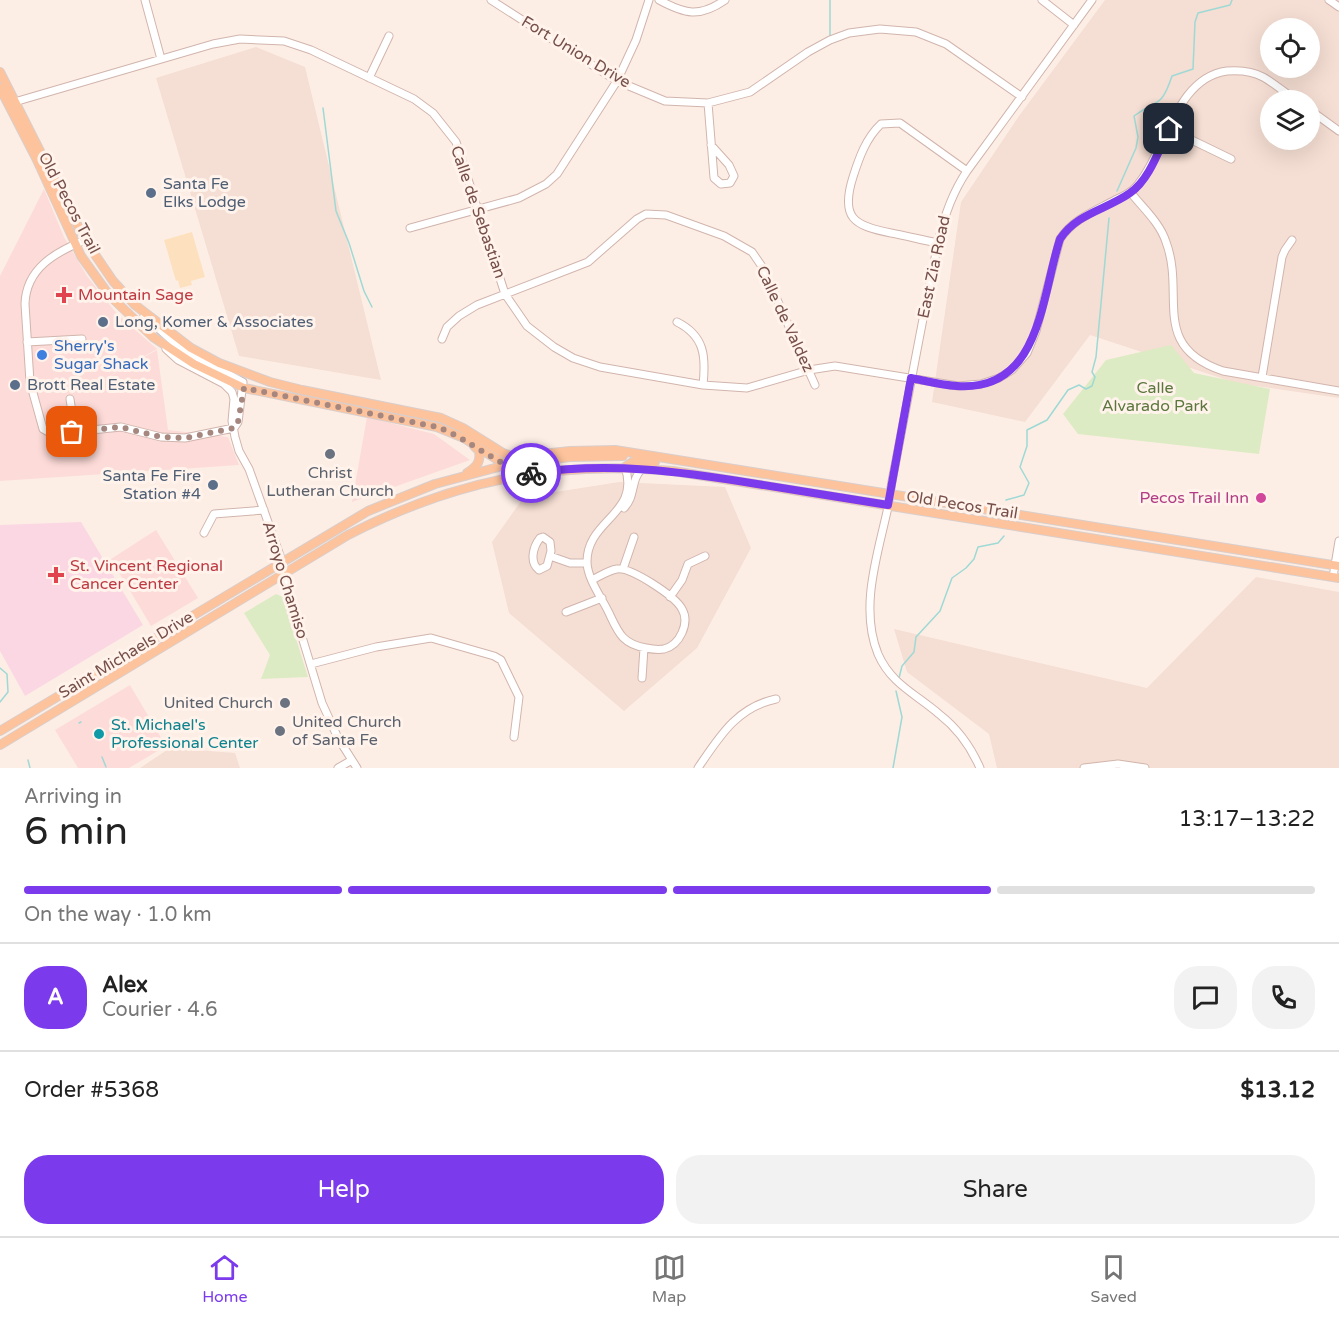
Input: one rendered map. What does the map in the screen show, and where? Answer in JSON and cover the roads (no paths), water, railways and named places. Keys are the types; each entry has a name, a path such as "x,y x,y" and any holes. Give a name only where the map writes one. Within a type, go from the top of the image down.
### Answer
{"main road":[{"name":"Old Pecos Trail","path":"0,72 12,103 81,242 93,275 109,295 153,337 194,364 244,388 416,421 444,429 464,438 506,465 527,474 570,469 625,467 673,471 1336,578"},
{"name":"Old Pecos Trail","path":"0,88 12,103"},
{"name":"Old Pecos Trail","path":"81,242 135,305 191,348 219,363 262,379 302,390 441,418 514,457 615,450 1337,566"},
{"path":"462,476 476,467 480,457 478,449 464,438"},
{"name":"Saint Michaels Drive","path":"0,731 282,561 368,511 401,496 462,476 506,465 570,457 656,457"},
{"path":"625,467 634,461 688,461"},
{"name":"Saint Michaels Drive","path":"0,745 348,535 385,516 446,492 527,474"},
{"path":"55,711 61,699 87,684 102,669"},
{"path":"0,738 39,707"}],"street":[{"path":"145,0 161,59"},
{"name":"Fort Union Drive","path":"490,0 617,81 665,101 708,103 750,92 808,52 830,40 849,33 880,29 915,32 946,44 1022,97"},
{"path":"410,228 519,198 546,184 557,174 617,81 636,40 650,0"},
{"path":"659,0 681,11 703,11 725,0"},
{"path":"1041,0 1074,25"},
{"name":"East Zia Road","path":"980,768 969,747 946,720 892,677 884,665 876,646 871,619 871,589 946,210 967,171 1092,0"},
{"path":"1329,0 1339,7"},
{"path":"369,78 389,36"},
{"name":"Calle de Sebastian","path":"12,103 213,44 240,39 284,41 311,50 414,99 433,113 456,142 505,294 527,326 554,347 573,358 600,367 703,385 747,388 809,370 835,366 958,386 981,384 999,378 1012,370 1027,353 1036,331 1060,239 1066,230 1082,217 1131,193"},
{"path":"1281,90 1261,76 1239,70 1217,73 1194,86 1184,99 1145,177 1131,193 1162,231 1167,242 1171,265 1174,321 1184,346 1206,365 1223,371 1339,391"},
{"path":"708,103 711,145 714,178 721,184 730,183 734,176 732,169 711,145"},
{"path":"1320,116 1338,127"},
{"path":"938,243 866,228 855,220 848,208 848,191 856,165 871,134 881,124 900,123 967,171"},
{"path":"1169,129 1231,159"},
{"name":"Calle de Valdez","path":"442,339 447,327 477,305 588,262 637,219 646,214 666,215 724,236 752,252 763,268 815,385"},
{"path":"1262,377 1282,257 1292,240"},
{"path":"81,242 57,253 44,263 32,277 25,298 31,388 43,429 52,434 120,427 161,437 185,438 234,428 238,422 243,382 176,345 135,305"},
{"path":"677,322 688,328 702,346 705,365 703,385"},
{"name":"Arroyo Chamiso","path":"153,337 178,360 230,389 234,399 232,421 239,451 247,463 282,561 322,703 332,726 357,768"},
{"path":"27,342 82,339"},
{"path":"70,399 75,432"},
{"path":"592,580 612,570 623,569 633,573 678,603 684,613 683,632 667,648 644,648 624,640 592,580 587,563 593,537 624,501 628,481 625,467"},
{"path":"614,514 628,503 632,495 635,476 643,468"},
{"path":"204,533 214,514 264,510"},
{"path":"623,569 634,537"},
{"path":"1336,578 1339,541"},
{"path":"550,556 570,563 587,563"},
{"path":"670,597 682,580 688,564 705,556"},
{"path":"566,612 602,598"},
{"path":"311,664 375,647 431,639 494,656 501,660 519,697 514,737"},
{"path":"642,678 644,648"},
{"path":"698,768 720,737 743,712 760,702 776,699"},
{"path":"339,768 352,760"},
{"path":"1084,768 1118,764 1144,768"}],"waterway":[{"path":"830,0 830,38"},
{"path":"1117,191 1136,148 1138,137 1134,116 1161,99 1172,76 1193,69 1195,22 1198,13 1230,5 1232,0"},
{"path":"323,108 336,211 364,291 372,307"},
{"path":"1006,500 1024,495 1029,483 1020,467 1027,446 1027,430 1047,420 1068,390 1079,385 1086,389 1092,386 1095,377 1092,372 1096,357 1109,218"},
{"path":"899,678 902,666 914,652 916,637 940,611 952,578 974,559 978,547 998,543 1004,536"},
{"path":"0,668 7,674 8,692 0,702"},
{"path":"893,768 902,717 896,691"},
{"path":"102,757 106,767"},
{"path":"28,760 30,768"}],"place":[{"name":"Santa Fe Elks Lodge","path":"151,193"},
{"name":"Mountain Sage","path":"64,295"},
{"name":"Long, Komer & Associates","path":"103,322"},
{"name":"Sherry's Sugar Shack","path":"42,355"},
{"name":"Brott Real Estate","path":"15,385"},
{"name":"Christ Lutheran Church","path":"330,454"},
{"name":"Santa Fe Fire Station #4","path":"213,485"},
{"name":"Pecos Trail Inn","path":"1261,498"},
{"name":"St. Vincent Regional Cancer Center","path":"56,575"},
{"name":"United Church","path":"285,703"},
{"name":"United Church of Santa Fe","path":"280,731"},
{"name":"St. Michael's Professional Center","path":"99,734"}],"park label":[{"name":"Calle Alvarado Park","path":"1155,397"}]}
